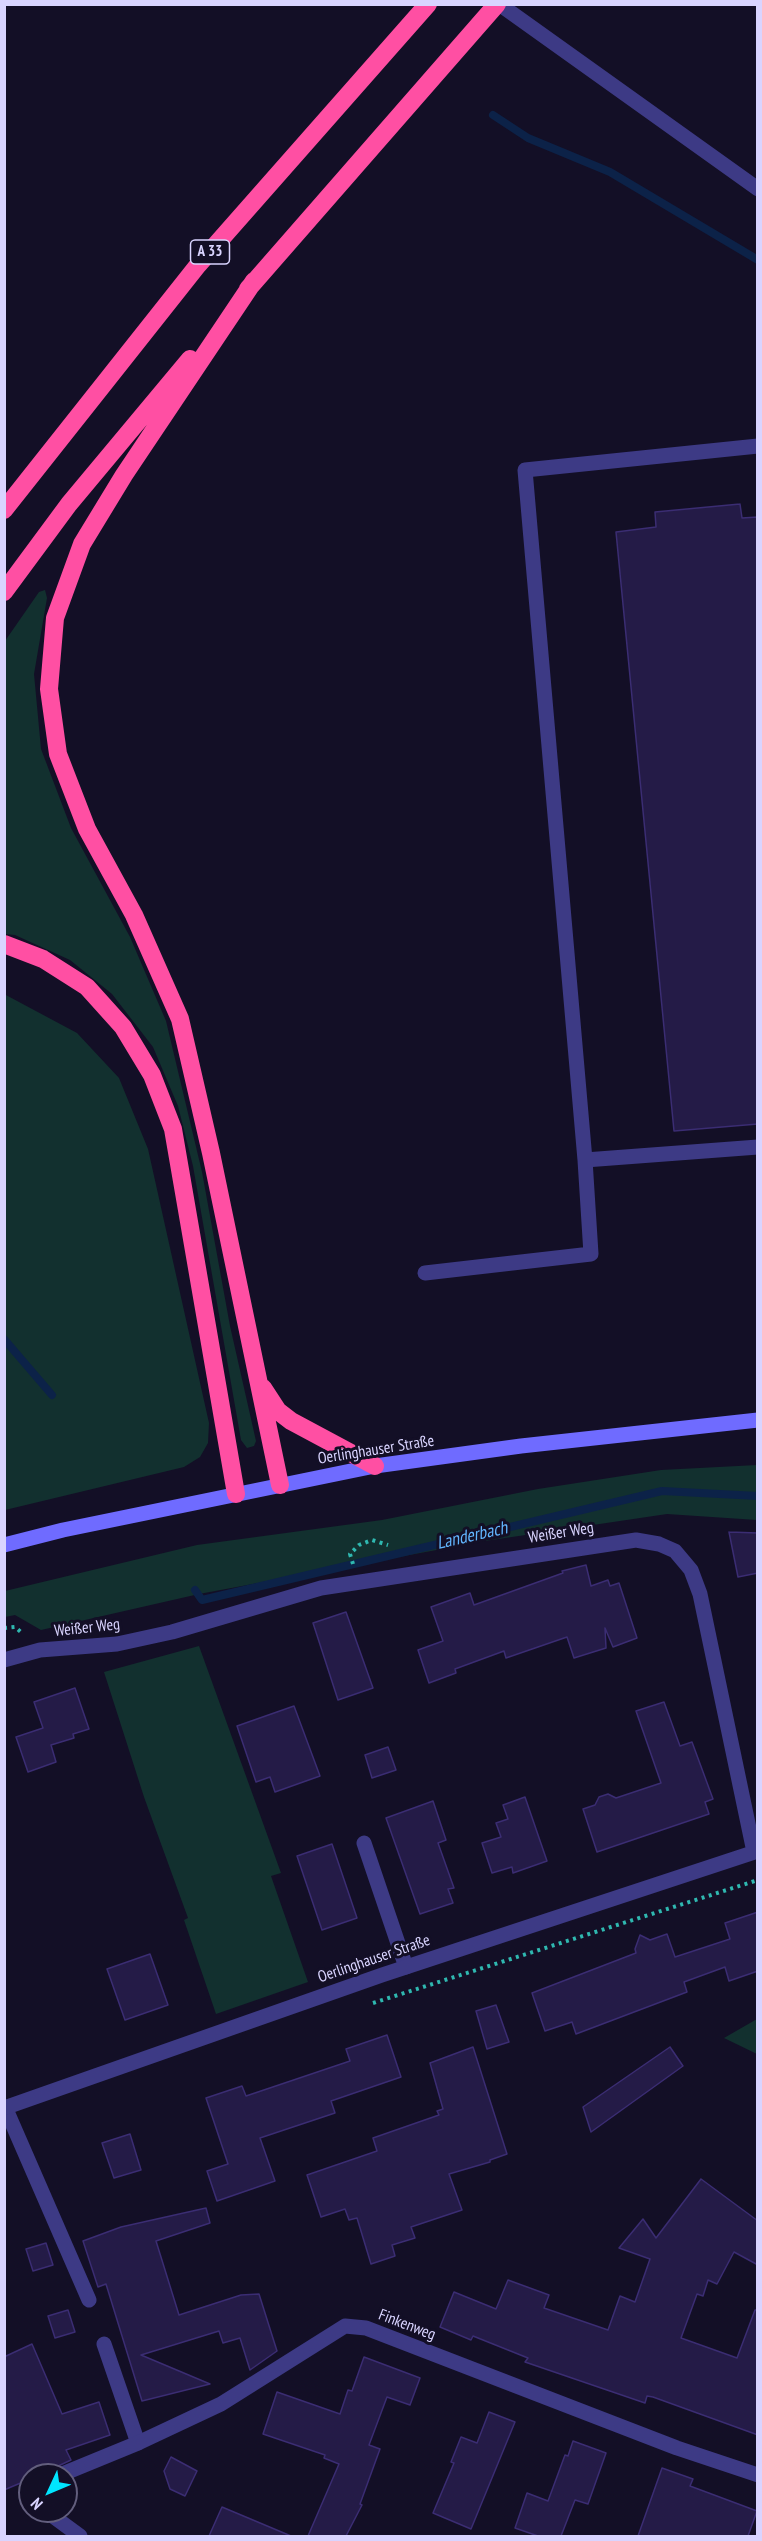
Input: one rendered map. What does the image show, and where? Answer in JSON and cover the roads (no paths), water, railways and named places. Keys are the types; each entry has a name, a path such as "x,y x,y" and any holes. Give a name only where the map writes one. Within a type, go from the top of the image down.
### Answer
{"highway":[{"name":"A 33","path":"4,510 198,265 428,4"},
{"path":"4,592 69,504 254,281 498,4"},
{"path":"254,281 124,476 82,544 54,618 49,689 58,754 87,829 134,915 180,1019 211,1153 280,1485"},
{"path":"4,944 43,959 87,987 123,1027 152,1075 173,1128 236,1494"},
{"path":"258,1380 278,1410 291,1421 375,1466"}],"main road":[{"name":"Oerlinghauser Straße","path":"4,1545 63,1530 375,1466 521,1446 758,1420"}],"street":[{"path":"498,4 758,189"},
{"path":"425,1273 591,1254 585,1161 525,470 758,446"},
{"path":"585,1161 758,1147"},
{"name":"Weißer Weg","path":"4,1660 40,1650 117,1644 172,1632 321,1587 636,1540 659,1544 675,1551 691,1570 700,1594 756,1852"},
{"path":"364,1843 406,1967"},
{"name":"Oerlinghauser Straße","path":"5,2108 406,1967 756,1852"},
{"path":"5,2108 89,2300"},
{"name":"Finkenweg","path":"78,2468 138,2443 221,2404 345,2326 366,2328 677,2448 758,2475"},
{"path":"104,2344 138,2443"},
{"path":"62,2523 80,2536"}],"waterway":[{"path":"493,115 528,138 610,172 758,260"},
{"name":"Landerbach","path":"4,1339 52,1395"},
{"name":"Landerbach","path":"195,1590 202,1600 662,1491 758,1496"}]}
